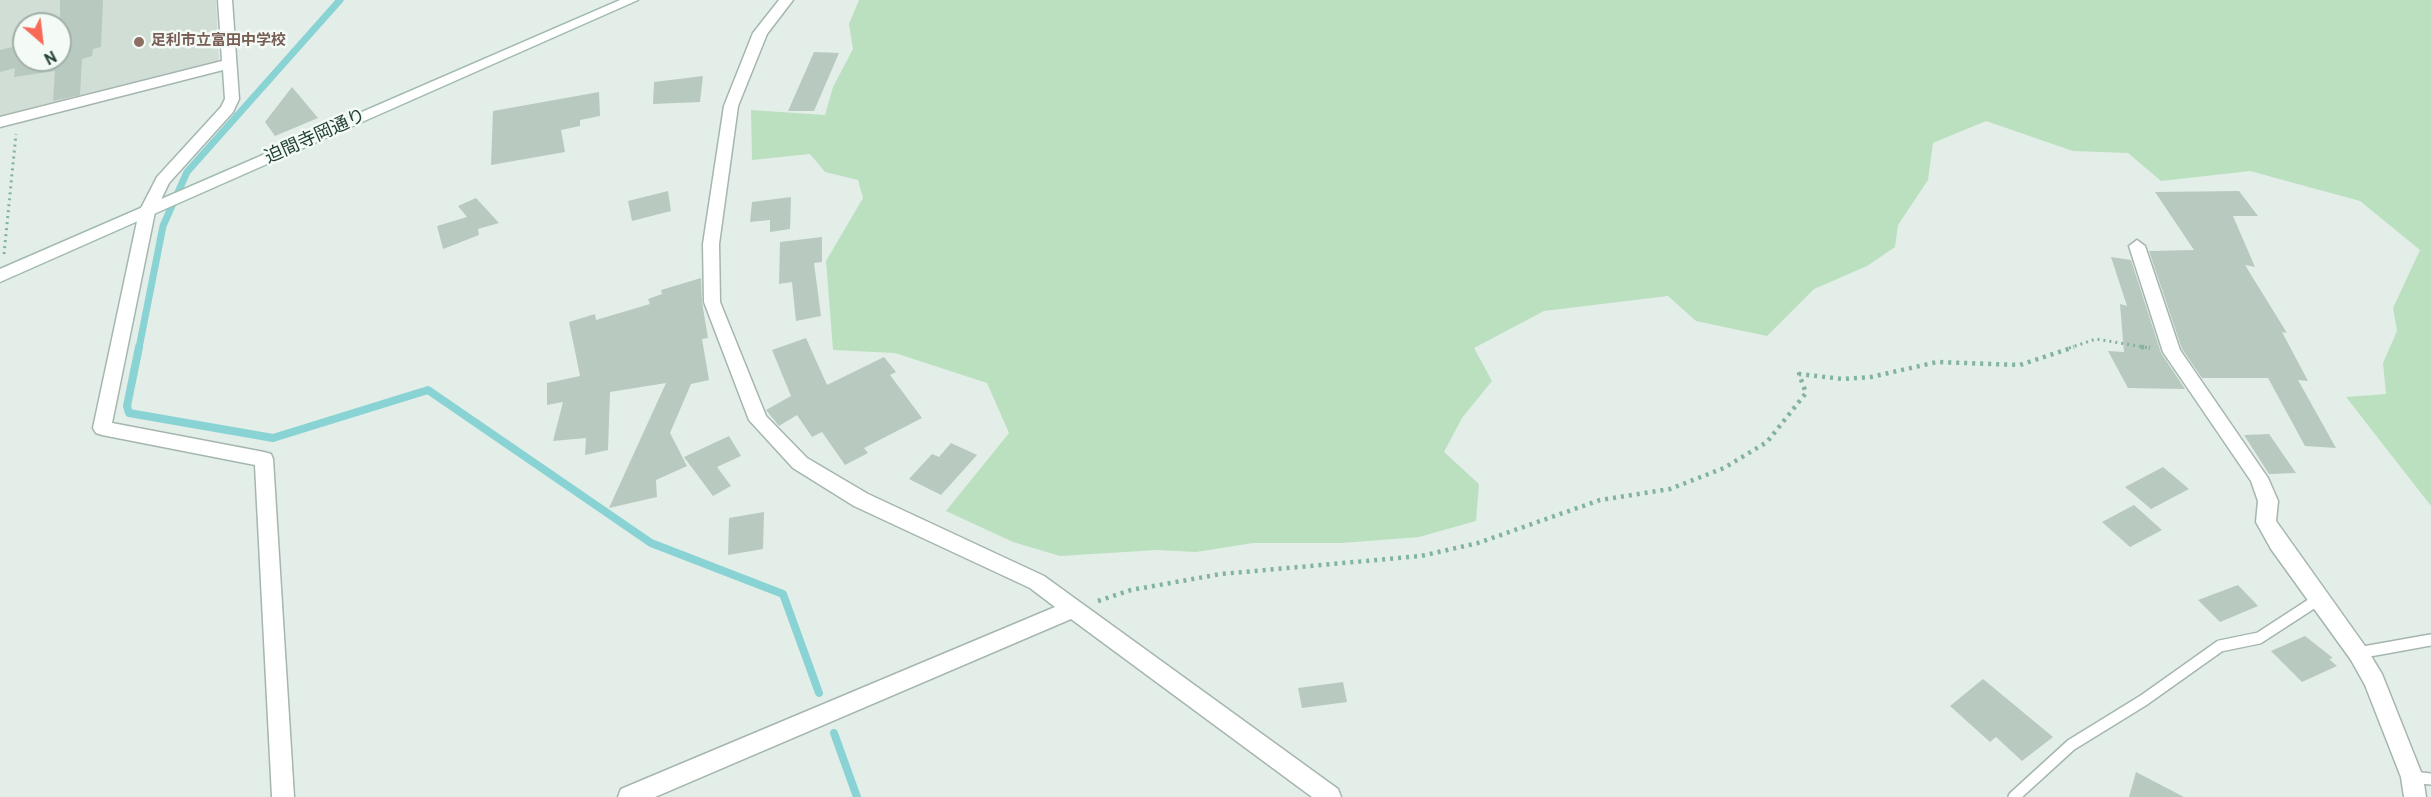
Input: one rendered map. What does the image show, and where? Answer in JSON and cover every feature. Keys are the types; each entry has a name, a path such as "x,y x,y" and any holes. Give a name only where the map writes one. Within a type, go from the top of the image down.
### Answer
{"street":[{"path":"225,0 232,99 228,110 162,181 147,212 102,428 264,459 284,797"},
{"name":"迫間寺岡通り","path":"4,274 631,0"},
{"path":"786,0 760,33 731,106 711,244 712,302 758,420 800,463 861,500 1037,582 1330,797"},
{"path":"0,122 229,64"},
{"path":"2137,246 2172,352 2259,478 2268,501 2266,522 2358,653 2374,681 2421,778 2415,797"},
{"path":"629,797 1075,608"}],"lane":[{"path":"2014,797 2071,745 2144,700 2220,646 2259,638 2319,600"},
{"path":"2358,653 2431,640"}],"path":[{"path":"4,274 3,260 17,118"},
{"path":"1075,608 1131,590 1221,574 1421,556 1478,543 1600,500 1670,489 1724,468 1767,442 1806,393 1799,374 1843,379 1871,377 1937,362 2020,365 2096,339 2172,352"}],"shaded area":[{"name":"足利市立富田中学校","path":"0,0 216,0 219,62 0,117"}],"green space":[{"path":"859,0 2431,0 2431,506 2346,397 2386,394 2383,363 2397,331 2393,308 2420,250 2360,201 2250,171 2161,181 2128,153 2073,151 1986,121 1933,143 1928,180 1898,225 1895,247 1867,266 1814,289 1767,336 1696,321 1668,296 1544,311 1474,348 1492,381 1462,418 1444,452 1479,484 1476,521 1419,537 1342,543 1253,543 1196,552 1157,550 1060,556 1013,542 946,511 1009,433 987,383 895,353 833,350 826,261 863,198 858,180 825,172 810,154 752,160 751,110 825,115 833,87 853,49 849,24"}],"building":[{"path":"60,0 103,0 101,47 93,49 92,56 82,59 80,95 53,101 55,72 72,72 72,12 60,12"},
{"path":"12,47 12,69 0,72 0,50"},
{"path":"814,52 839,53 814,111 788,111"},
{"path":"15,72 48,72 14,77"},
{"path":"703,76 700,102 653,104 654,82"},
{"path":"292,87 318,118 275,136 265,122"},
{"path":"599,92 600,116 580,120 580,126 561,130 565,152 491,165 493,111"},
{"path":"668,191 671,211 632,221 628,201"},
{"path":"2239,191 2258,216 2233,216 2255,267 2245,265 2287,333 2282,332 2308,381 2298,380 2336,448 2305,446 2268,378 2202,378 2182,349 2149,251 2194,250 2155,192"},
{"path":"791,197 790,229 770,232 770,220 750,222 752,202"},
{"path":"476,198 499,223 478,229 479,235 443,249 437,226 467,217 458,206"},
{"path":"822,237 822,262 814,263 821,316 796,321 792,282 779,284 780,242"},
{"path":"2111,257 2131,260 2161,353 2185,389 2128,388 2108,351 2124,352 2120,304 2127,306"},
{"path":"701,278 708,338 702,339 709,380 691,384 670,433 687,466 656,480 657,497 609,508 666,383 610,392 608,450 585,455 586,438 553,441 563,402 547,405 547,383 580,376 569,322 595,314 596,320 650,304 648,299 662,294 661,290"},
{"path":"806,338 827,385 884,357 896,372 890,375 922,418 864,448 868,453 845,465 822,432 812,437 797,415 779,426 766,410 791,396 772,350"},
{"path":"2269,434 2296,473 2269,474 2244,435"},
{"path":"729,436 741,456 717,467 731,486 713,496 684,457"},
{"path":"951,443 977,455 941,495 909,479 932,454 939,457"},
{"path":"2163,467 2189,489 2151,509 2125,487"},
{"path":"2134,505 2162,530 2130,547 2102,522"},
{"path":"764,512 763,549 728,555 729,518"},
{"path":"2238,585 2258,606 2220,622 2198,600"},
{"path":"2305,636 2333,658 2329,659 2337,666 2302,682 2271,651"},
{"path":"1983,679 2053,737 2022,761 1996,737 1990,742 1950,706"},
{"path":"1343,682 1347,702 1302,708 1298,688"},
{"path":"2136,772 2184,797 2129,797"}],"waterway":[{"path":"139,348 163,226 187,172 340,0"},
{"path":"139,347 127,406 129,413 273,438 428,390 651,543 783,594 819,693"},
{"path":"834,733 857,797"}],"place":[{"name":"足利市立富田中学校","path":"139,42"}]}
